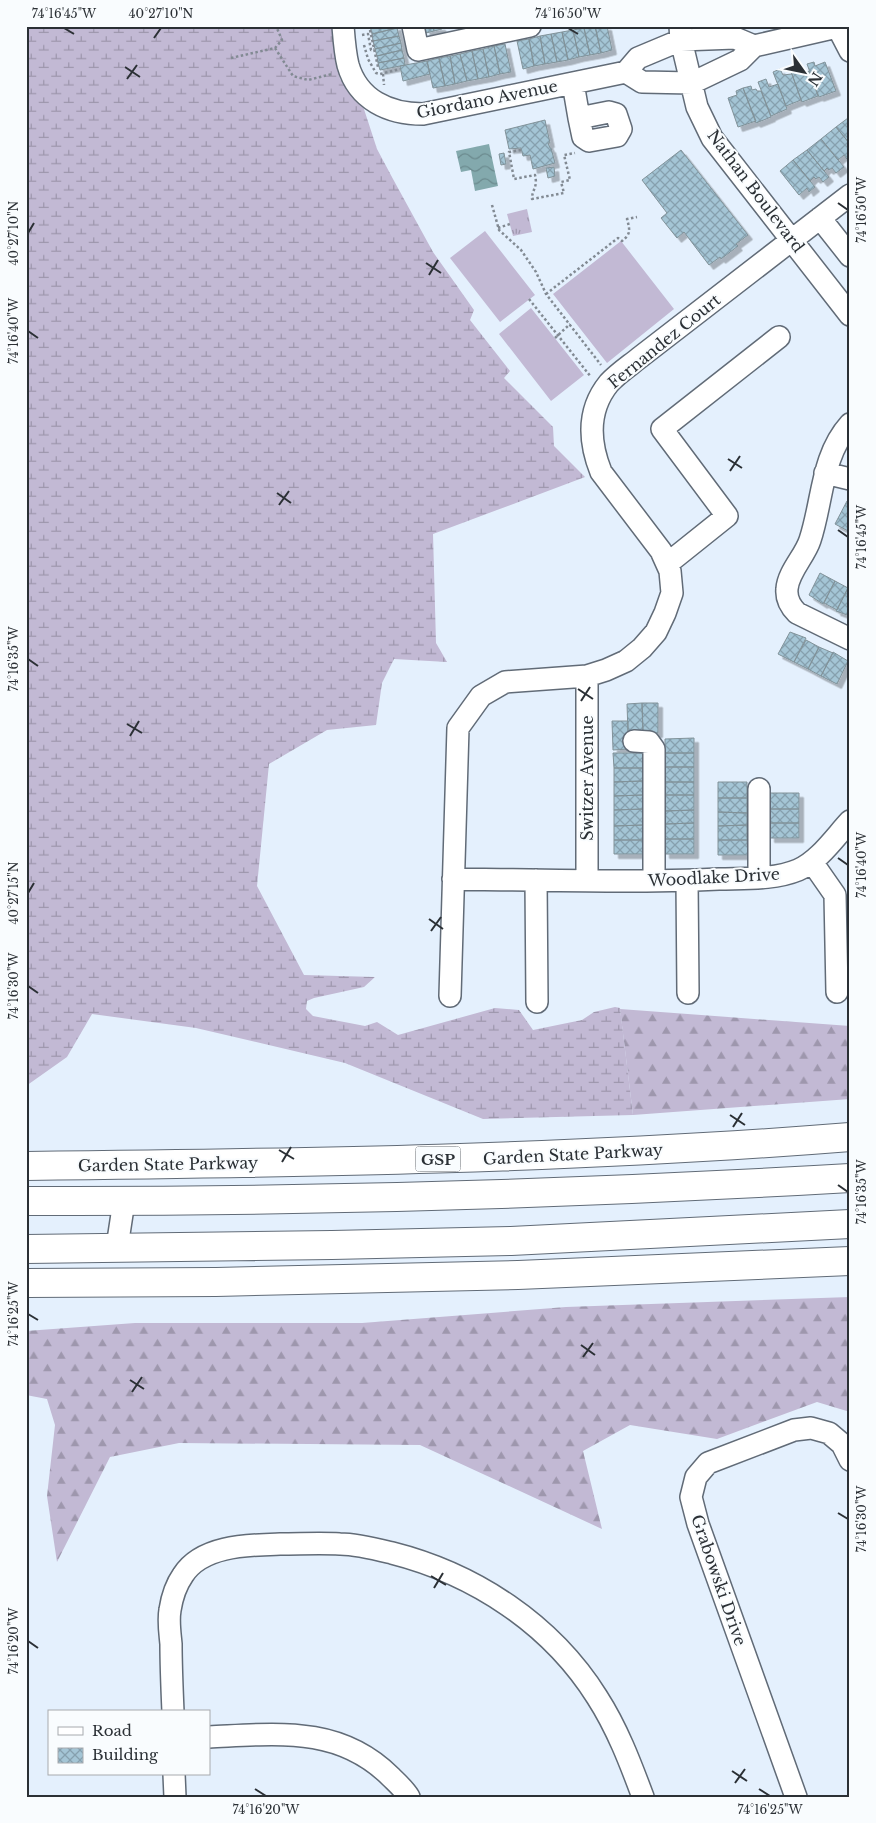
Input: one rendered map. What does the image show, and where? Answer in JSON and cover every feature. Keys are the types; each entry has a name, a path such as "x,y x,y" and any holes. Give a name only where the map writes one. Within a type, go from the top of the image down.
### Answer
{"highway":[{"name":"Garden State Parkway","path":"26,1166 486,1158 685,1149 850,1137"},
{"name":"GSP","path":"26,1201 351,1198 512,1194 671,1188 850,1178"},
{"path":"26,1249 511,1241 850,1224"},
{"path":"26,1283 216,1282 518,1275 850,1261"}],"street":[{"name":"Giordano Avenue","path":"342,26 350,69 356,81 369,98 387,109 406,114 423,114 626,72"},
{"path":"413,26 418,50 530,26"},
{"path":"754,46 735,38 680,33 638,58 626,72 642,82 692,83 740,60 754,46 837,27 850,51"},
{"name":"Nathan Boulevard","path":"680,33 697,107 712,138 850,315"},
{"path":"573,83 581,127"},
{"name":"Fernandez Court","path":"450,996 458,728 481,696 505,682 587,676 626,661 642,648 656,632 672,593 670,571 662,551 601,472 595,457 592,441 594,410 600,395 610,382 850,195"},
{"path":"820,218 850,256"},
{"path":"667,564 727,516 662,429 779,337"},
{"path":"850,424 837,442 825,473 810,541 787,586 790,606 797,613 850,639"},
{"path":"825,473 850,479"},
{"name":"Switzer Avenue","path":"587,676 587,880"},
{"path":"634,741 648,742 654,748 654,881"},
{"path":"759,789 759,877"},
{"name":"Woodlake Drive","path":"453,879 687,881 783,874 798,870 812,862 848,826"},
{"path":"812,862 835,895 837,992"},
{"path":"536,880 537,1002"},
{"path":"687,881 688,993"},
{"path":"117,1247 124,1201"},
{"name":"Grabowski Drive","path":"796,1797 698,1524 691,1497 696,1477 708,1463 794,1430 811,1428 829,1433 842,1444 850,1460"},
{"path":"173,1710 170,1611 174,1592 184,1573 199,1560 216,1551 248,1545 342,1544 381,1550 420,1560 454,1574 487,1591 549,1638 575,1667 597,1697 618,1735 643,1797"},
{"path":"210,1736 308,1736 346,1745 377,1764 409,1797"},
{"path":"174,1776 175,1797"}],"path":[{"path":"231,58 275,48 282,40 276,26"},
{"path":"361,26 368,60 376,73 383,74 400,69"},
{"path":"371,33 378,66"},
{"path":"362,35 368,34 371,50 374,49"},
{"path":"275,48 293,76 308,80 350,69"},
{"path":"521,150 509,152 514,179 535,176 537,185 532,199 564,193 561,182 570,180 564,155 577,153 581,127"},
{"path":"492,205 499,230 529,260 546,294 603,367"},
{"path":"546,294 618,238 622,241 628,236 630,232 628,220 637,217"},
{"path":"498,228 510,224"},
{"path":"529,299 556,337 591,377"},
{"path":"556,337 571,325 576,324"}],"green space":[{"path":"26,26 332,26 340,79 362,103 377,149 393,179 433,252 474,310 470,320 510,371 504,378 553,427 554,446 585,477 433,534 436,643 447,662 394,659 382,683 376,725 327,730 269,764 257,886 304,975 375,977 364,987 307,1001 306,1009 313,1016 365,1026 377,1022 398,1035 495,1008 519,1010 533,1030 582,1020 594,1012 615,1007 620,1008 633,1115 483,1119 345,1063 196,1028 92,1014 67,1057 26,1086"},
{"path":"527,209 532,232 513,236 507,214"},
{"path":"485,231 535,295 500,322 450,258"},
{"path":"621,241 674,309 607,363 553,294"},
{"path":"531,308 584,375 551,401 499,334"},
{"path":"620,1009 850,1026 850,1099 633,1115"},
{"path":"850,1297 850,1412 817,1402 717,1439 630,1425 583,1451 602,1529 420,1445 179,1443 110,1457 57,1562 47,1496 55,1425 47,1399 26,1395 26,1331 135,1323 362,1323 566,1307"}],"water":[{"path":"489,144 498,186 475,191 471,170 461,172 456,151"}],"building":[{"path":"370,26 397,26 397,28 372,34"},
{"path":"425,26 433,26 434,31 426,33"},
{"path":"433,26 441,26 442,29 434,31"},
{"path":"595,26 601,53 590,55 584,28"},
{"path":"595,26 607,26 612,50 601,53"},
{"path":"397,28 399,36 373,41 372,34"},
{"path":"584,28 590,55 579,57 573,30"},
{"path":"573,30 579,57 568,60 562,32"},
{"path":"562,32 568,60 557,62 551,34"},
{"path":"551,34 557,62 545,64 540,36"},
{"path":"399,36 401,43 375,49 373,41"},
{"path":"540,36 545,64 534,66 529,39"},
{"path":"529,39 534,66 523,69 517,41"},
{"path":"401,43 402,50 377,56 375,49"},
{"path":"505,44 511,72 500,74 494,46"},
{"path":"494,46 500,74 489,77 483,49"},
{"path":"483,49 489,77 478,79 472,51"},
{"path":"402,50 404,58 378,63 377,56"},
{"path":"472,51 478,79 467,81 460,54"},
{"path":"460,54 467,81 455,84 450,56"},
{"path":"450,56 455,84 445,86 439,58"},
{"path":"404,58 405,65 380,70 378,63"},
{"path":"439,58 445,86 433,88 427,61"},
{"path":"427,61 430,74 403,81 400,66"},
{"path":"814,62 815,66 825,62 836,91 819,97 807,64"},
{"path":"798,66 800,72 804,70 805,73 809,71 818,96 802,102 790,69"},
{"path":"780,69 783,75 792,74 801,100 786,106 773,72"},
{"path":"766,79 769,87 778,84 787,109 771,116 758,82"},
{"path":"751,86 752,90 761,91 771,117 756,123 743,88"},
{"path":"743,88 756,121 738,127 728,98 737,95 736,91"},
{"path":"848,118 850,120 850,144 836,127"},
{"path":"545,120 550,143 548,143 555,163 533,169 530,155 523,156 521,148 509,149 505,130"},
{"path":"836,127 850,144 849,162 844,155 838,160 821,139"},
{"path":"821,139 844,167 836,173 832,168 829,170 827,168 824,171 807,150"},
{"path":"681,150 748,235 736,244 738,246 721,259 720,257 709,265 684,232 677,238 661,218 667,213 642,180"},
{"path":"807,150 829,177 823,182 819,177 816,179 814,177 810,181 793,160"},
{"path":"504,153 506,164 501,165 499,154"},
{"path":"793,160 815,187 809,192 807,188 799,195 780,171"},
{"path":"554,167 555,176 548,178 546,168"},
{"path":"847,501 850,503 850,532 835,524"},
{"path":"820,573 835,581 823,604 809,595"},
{"path":"835,581 848,588 837,610 824,603"},
{"path":"848,588 850,588 850,616 836,611"},
{"path":"790,632 806,638 794,662 778,654"},
{"path":"806,640 819,647 808,669 794,662"},
{"path":"819,647 833,653 821,676 808,669"},
{"path":"833,652 848,661 837,684 821,676"},
{"path":"642,703 658,703 658,733 643,733"},
{"path":"642,703 643,733 628,733 627,704"},
{"path":"612,721 628,721 628,749 613,750"},
{"path":"694,738 694,753 665,753 665,739"},
{"path":"613,753 643,753 643,768 614,768"},
{"path":"665,753 694,753 694,767 665,767"},
{"path":"665,767 694,767 694,782 665,782"},
{"path":"614,768 643,768 643,781 614,782"},
{"path":"643,781 643,795 614,796 614,782"},
{"path":"665,782 694,782 694,795 665,795"},
{"path":"718,782 747,782 747,798 718,798"},
{"path":"770,793 799,793 799,809 770,809"},
{"path":"643,795 644,809 614,810 614,796"},
{"path":"665,795 694,795 694,810 665,811"},
{"path":"718,798 747,798 747,813 718,812"},
{"path":"644,809 644,825 614,826 614,810"},
{"path":"770,809 799,809 799,823 770,823"},
{"path":"694,810 694,823 665,824 665,811"},
{"path":"718,812 747,813 747,825 718,826"},
{"path":"694,823 694,839 665,839 665,824"},
{"path":"770,823 799,823 799,838 770,838"},
{"path":"644,825 644,840 614,840 614,826"},
{"path":"747,825 747,840 718,840 718,826"},
{"path":"665,839 694,839 694,854 665,854"},
{"path":"614,840 644,840 644,854 614,854"},
{"path":"718,840 747,840 748,855 718,855"}]}
